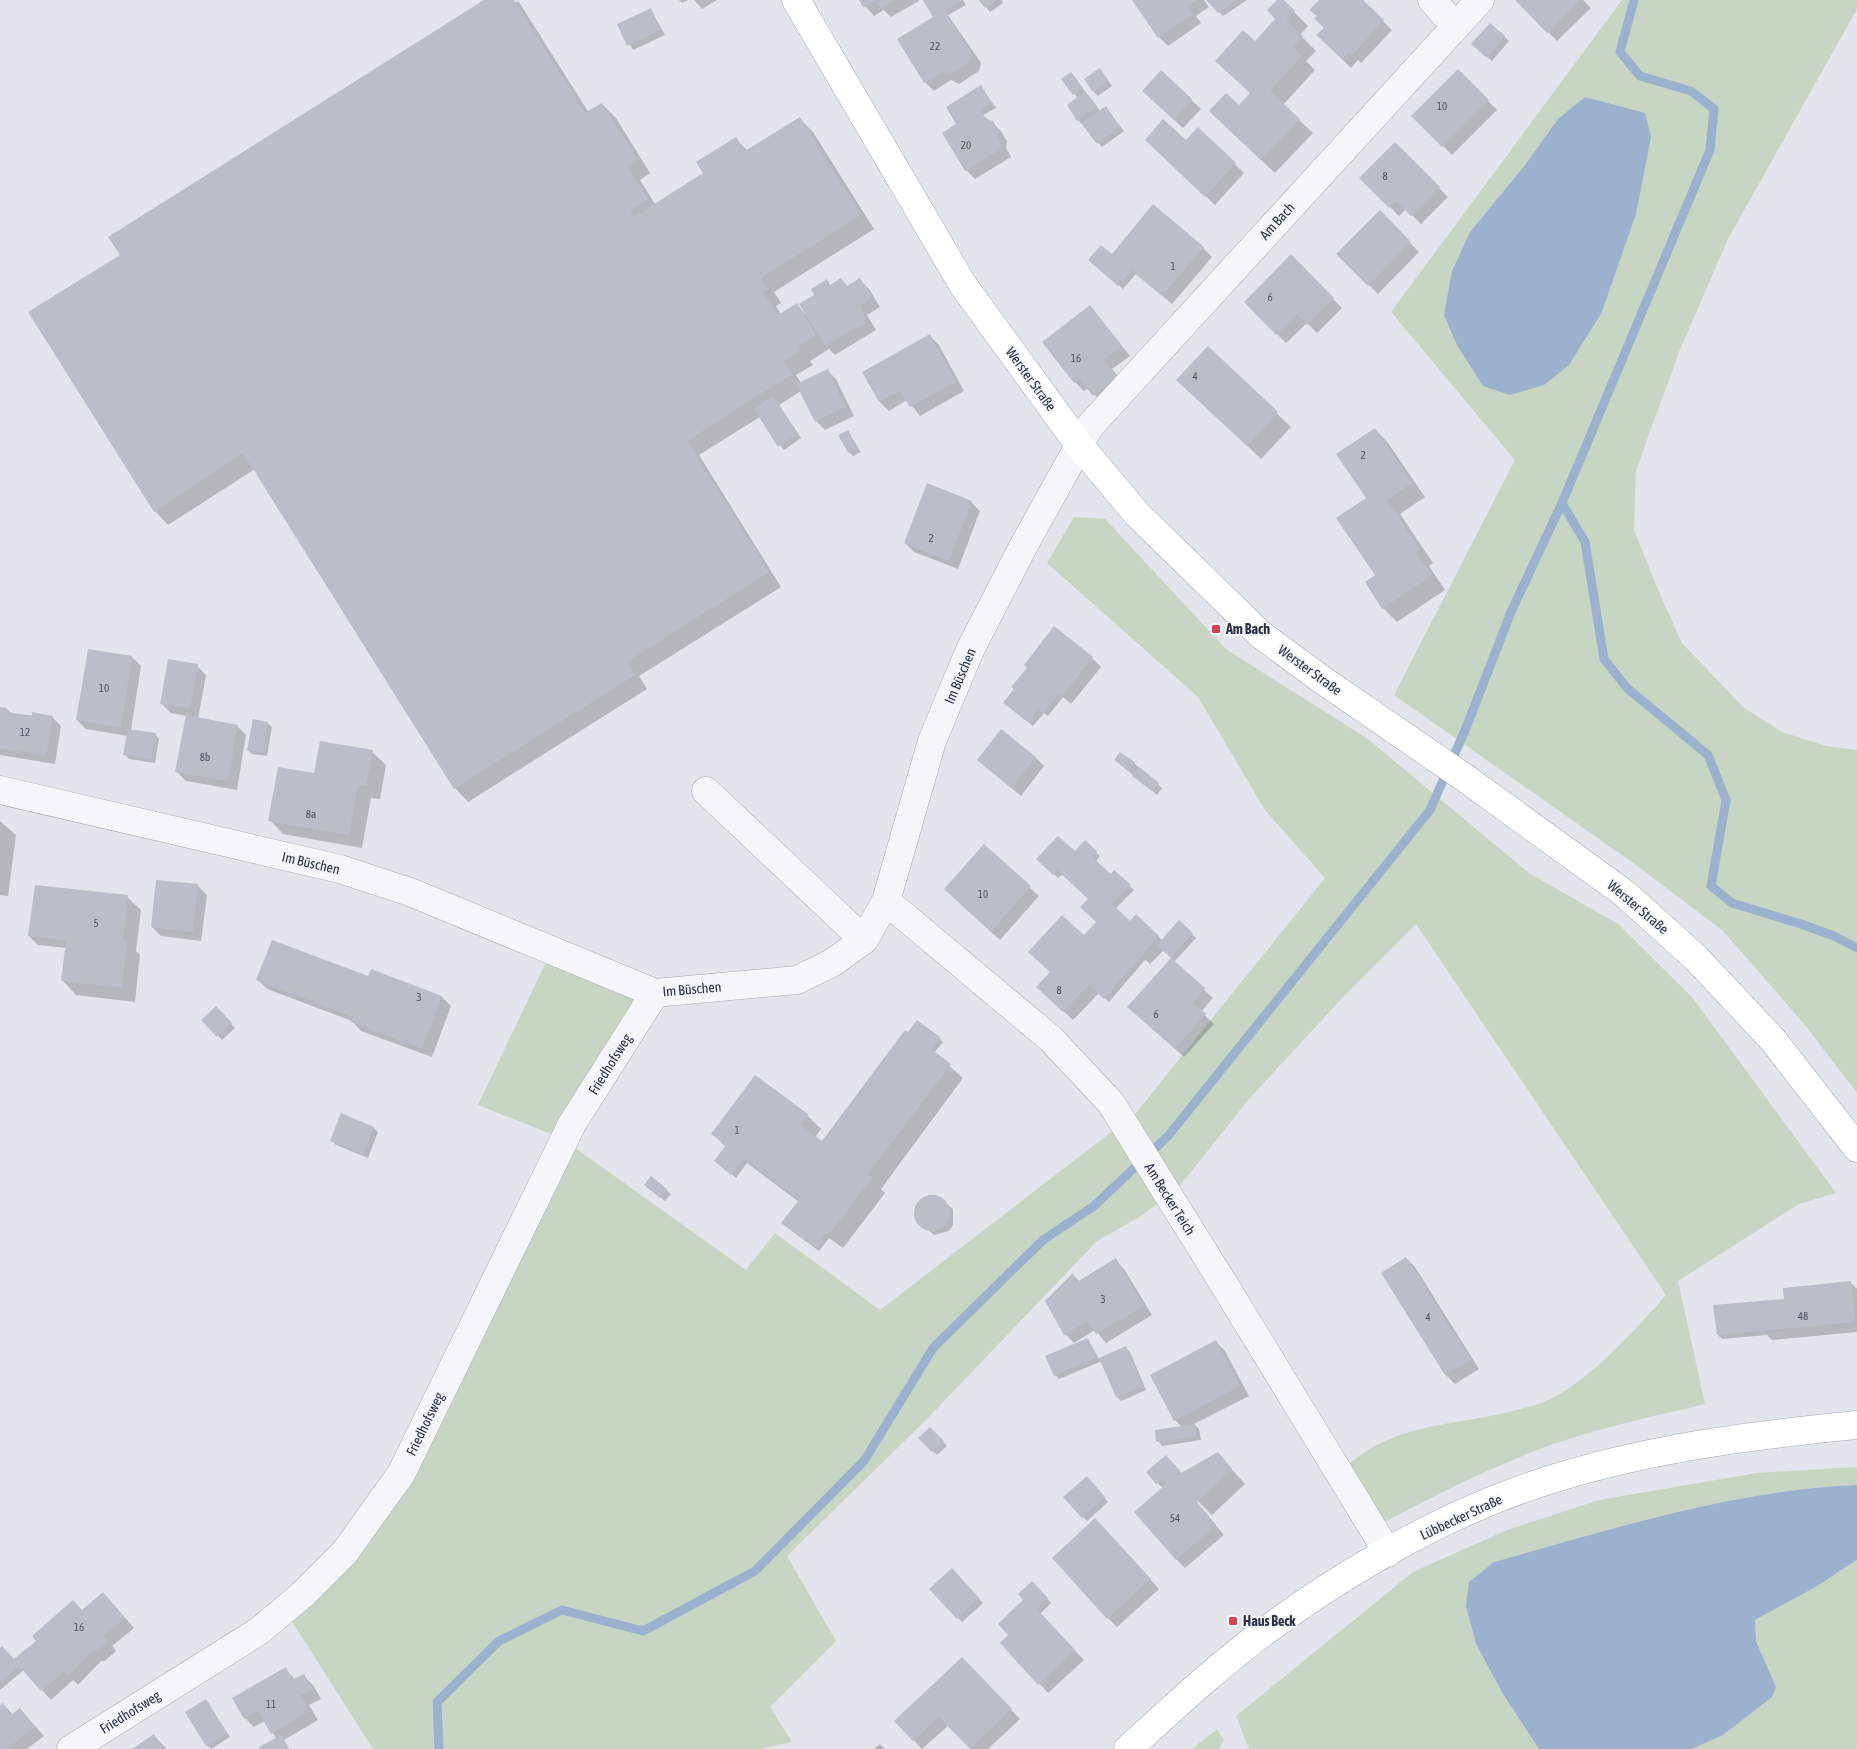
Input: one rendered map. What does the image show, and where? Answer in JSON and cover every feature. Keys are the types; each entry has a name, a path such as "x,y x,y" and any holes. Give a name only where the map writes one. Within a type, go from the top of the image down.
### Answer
{"main road":[{"name":"Werster Straße","path":"796,0 963,285 1080,446 1137,514 1260,634 1417,746 1466,778 1624,893 1696,958 1772,1040 1857,1148"},
{"name":"Lübbecker Straße","path":"1128,1749 1186,1697 1268,1629 1388,1553 1443,1523 1497,1499 1583,1470 1676,1449 1752,1436 1857,1425"}],"street":[{"path":"1432,0 1455,26"},
{"name":"Am Bach","path":"1080,446 1090,426 1480,0"},
{"name":"Im Büschen","path":"0,790 340,869 410,892 655,993 797,980 832,963 864,940 886,901 932,741 967,660 1024,545 1080,446"},
{"path":"706,791 864,940"},
{"name":"Am Becker Teich","path":"886,901 1052,1039 1111,1104 1388,1553"},
{"name":"Friedhofsweg","path":"71,1749 259,1631 302,1595 345,1552 401,1474 572,1124 655,993"}],"green space":[{"path":"1622,0 1857,0 1857,9 1728,239 1679,352 1636,470 1634,530 1682,643 1743,707 1782,732 1826,746 1857,750 1857,1093 1805,1025 1723,931 1636,865 1394,695 1515,460 1391,312","holes":["1525,165 1636,214 1602,312 1470,232"]},
{"path":"1074,517 1105,519 1226,649 1368,739 1529,873 1618,924 1692,997 1836,1193 1799,1204 1678,1281 1705,1404 1618,1425 1553,1444 1476,1476 1385,1522 1349,1464 1368,1450 1409,1432 1499,1414 1546,1401 1579,1381 1595,1368 1626,1339 1666,1295 1416,924 1345,995 1249,1099 1178,1188 1141,1216 1097,1241 924,1422 787,1556 836,1641 770,1707 792,1742 760,1749 373,1749 291,1620 353,1558 559,1137 478,1105 548,958 648,997 560,1137 746,1270 775,1233 880,1310 1136,1113 1325,878 1265,810 1198,697 1047,563"},
{"path":"1857,1467 1857,1485 1811,1488 1719,1503 1628,1524 1494,1562 1503,1694 1539,1749 1249,1749 1236,1716 1413,1572 1507,1530 1599,1500 1757,1473"},
{"path":"1857,1560 1857,1749 1692,1749 1723,1735 1776,1687 1756,1641 1755,1620 1814,1588"},
{"path":"1217,1729 1224,1740 1219,1749 1192,1749"}],"water":[{"path":"1585,97 1645,113 1651,137 1636,214 1602,312 1569,365 1544,385 1510,395 1483,386 1457,345 1444,315 1452,271 1470,232 1525,165 1558,119"},
{"path":"1857,1485 1857,1560 1814,1588 1755,1620 1756,1641 1776,1687 1772,1697 1723,1735 1692,1749 1539,1749 1503,1694 1476,1644 1466,1606 1469,1582 1494,1562 1628,1524 1765,1494"}],"building":[{"path":"484,0 514,0 585,113 602,103 637,159 627,166 648,199 630,210 634,217 703,173 696,162 736,137 745,151 800,117 861,215 761,278 768,289 763,292 778,315 797,303 816,335 797,346 800,351 784,361 792,374 687,441 769,572 627,662 635,675 454,789 243,453 154,512 28,312 120,255 108,237"},
{"path":"859,0 876,0 864,8"},
{"path":"876,0 896,0 881,9"},
{"path":"923,0 963,0 945,11 972,53 970,62 949,75 941,72 924,83 897,39 933,17"},
{"path":"979,0 998,0 985,8"},
{"path":"1132,0 1197,0 1187,6 1193,14 1158,38"},
{"path":"1206,0 1236,0 1218,13"},
{"path":"1277,0 1284,0 1295,11 1286,21 1303,36 1293,47 1302,56 1270,91 1300,119 1261,160 1209,111 1226,93 1239,105 1250,93 1215,61 1243,30 1255,41 1275,19 1267,10"},
{"path":"1319,0 1363,0 1384,20 1352,55 1349,52 1342,59 1316,35 1324,28 1314,18 1317,16 1309,10"},
{"path":"1515,0 1580,0 1547,33"},
{"path":"651,8 661,30 627,46 617,24"},
{"path":"1490,23 1505,36 1487,58 1471,44"},
{"path":"1100,68 1109,81 1093,92 1084,79"},
{"path":"1458,69 1489,100 1442,147 1411,116"},
{"path":"1161,70 1192,99 1174,120 1142,91"},
{"path":"1071,72 1083,88 1073,95 1061,79"},
{"path":"981,85 992,103 981,111 985,119 993,121 999,131 997,138 1003,148 965,171 942,133 956,124 946,107"},
{"path":"1085,91 1097,106 1077,121 1067,105"},
{"path":"1106,106 1120,127 1097,144 1081,123"},
{"path":"1163,119 1186,140 1198,127 1236,163 1205,197 1145,140"},
{"path":"1395,142 1440,187 1411,216 1396,201 1389,208 1359,178"},
{"path":"1153,204 1204,247 1162,296 1131,270 1118,286 1088,260 1101,245 1112,254"},
{"path":"1380,210 1411,242 1368,286 1336,254"},
{"path":"1291,254 1334,298 1307,325 1297,314 1276,335 1244,302"},
{"path":"841,278 847,286 860,278 872,298 859,306 868,321 825,346 799,304 814,295 811,289 827,279 830,285"},
{"path":"1090,305 1122,346 1104,360 1117,377 1093,396 1079,379 1074,383 1042,342"},
{"path":"930,334 956,382 910,407 900,391 879,402 862,372"},
{"path":"1208,346 1278,412 1247,446 1176,380"},
{"path":"828,369 845,407 815,422 796,384"},
{"path":"773,396 798,434 778,447 754,409"},
{"path":"1375,428 1412,483 1387,500 1420,549 1416,552 1432,576 1382,609 1365,582 1375,575 1336,518 1366,498 1336,454"},
{"path":"848,430 858,448 848,453 838,435"},
{"path":"927,483 972,501 949,561 904,543"},
{"path":"1054,626 1093,657 1062,696 1059,693 1043,713 1039,710 1029,723 1003,703 1014,689 1011,687 1027,668 1024,665"},
{"path":"88,649 132,656 121,728 76,720"},
{"path":"168,659 198,664 190,709 160,704"},
{"path":"0,707 7,708 7,712 32,716 32,712 53,716 46,756 0,748"},
{"path":"186,715 238,725 228,781 175,772"},
{"path":"253,719 268,722 263,753 247,750"},
{"path":"128,729 156,733 151,759 123,755"},
{"path":"1001,729 1036,757 1011,788 977,760"},
{"path":"320,741 373,750 366,786 358,785 349,835 268,821 278,767 314,773"},
{"path":"1120,752 1135,762 1128,771 1114,760"},
{"path":"1139,767 1159,783 1152,791 1132,776"},
{"path":"1058,836 1075,851 1085,840 1097,851 1092,857 1111,874 1114,870 1131,885 1112,904 1130,921 1136,914 1159,936 1104,999 1089,985 1063,1012 1036,987 1050,972 1028,952 1062,915 1084,935 1096,922 1080,907 1088,899 1057,870 1053,875 1036,859"},
{"path":"984,844 1031,886 991,932 944,889"},
{"path":"156,880 198,884 193,932 151,927"},
{"path":"35,885 128,895 123,939 127,940 122,988 61,981 66,941 28,936"},
{"path":"1179,920 1193,933 1171,958 1157,945"},
{"path":"272,940 368,976 371,969 442,996 422,1049 351,1022 353,1017 256,980"},
{"path":"1171,958 1205,988 1193,1003 1206,1014 1175,1049 1127,1007"},
{"path":"216,1006 232,1023 217,1037 201,1020"},
{"path":"917,1020 940,1037 931,1049 951,1064 867,1175 872,1178 829,1235 826,1233 815,1248 781,1223 799,1200 744,1159 731,1175 714,1161 726,1145 711,1134 755,1075 808,1114 801,1125 822,1141 905,1030 908,1032"},
{"path":"341,1113 374,1127 363,1154 330,1141"},
{"path":"651,1176 667,1189 660,1198 644,1185"},
{"path":"932,1195 939,1196 945,1200 949,1206 949,1220 945,1226 939,1230 932,1231 925,1230 919,1226 915,1220 914,1213 915,1206 919,1200 925,1196"},
{"path":"1406,1257 1471,1360 1445,1375 1381,1273"},
{"path":"1116,1258 1144,1306 1096,1334 1088,1321 1064,1335 1045,1301 1073,1273 1077,1282"},
{"path":"1851,1281 1855,1322 1717,1335 1713,1305 1784,1299 1783,1288"},
{"path":"1088,1338 1096,1358 1054,1376 1045,1356"},
{"path":"1216,1340 1240,1386 1174,1421 1150,1375"},
{"path":"1126,1346 1143,1386 1116,1397 1099,1358"},
{"path":"1195,1424 1197,1436 1156,1442 1155,1430"},
{"path":"930,1427 944,1441 932,1452 918,1438"},
{"path":"1218,1452 1232,1469 1197,1502 1216,1525 1176,1560 1134,1512 1166,1484 1162,1479 1156,1484 1146,1472 1166,1455 1180,1471 1174,1477"},
{"path":"1087,1476 1105,1497 1082,1518 1063,1497"},
{"path":"1095,1518 1151,1579 1107,1619 1052,1558"},
{"path":"952,1568 979,1598 957,1619 929,1589"},
{"path":"1032,1581 1048,1598 1037,1609 1075,1650 1038,1685 1000,1643 1008,1635 998,1624 1023,1600 1018,1594"},
{"path":"103,1592 125,1618 104,1636 108,1641 95,1652 91,1652 68,1677 64,1672 41,1691 19,1666 0,1683 0,1648 2,1646 14,1659 36,1641 32,1636 73,1600 82,1610"},
{"path":"962,1657 1012,1709 970,1749 939,1717 913,1741 894,1721"},
{"path":"286,1667 292,1680 304,1674 313,1690 301,1695 309,1711 271,1734 258,1711 244,1719 232,1698"},
{"path":"206,1699 227,1733 206,1746 185,1712"},
{"path":"3,1703 11,1715 20,1708 35,1727 7,1749 0,1749 0,1705"},
{"path":"154,1734 163,1749 132,1749"},
{"path":"281,1735 289,1749 260,1749 259,1747"}],"waterway":[{"path":"1634,0 1620,52 1640,76 1691,91 1714,109 1710,150 1562,503 1585,542 1604,659 1627,688 1708,755 1726,800 1711,886 1732,903 1801,924 1834,936 1857,948"},
{"path":"439,1749 437,1702 499,1641 562,1610 643,1631 755,1571 864,1461 933,1348 1043,1240 1094,1206 1168,1136 1430,810 1466,728 1511,612 1562,503"}],"place":[{"name":"Am Bach","path":"1216,629"},
{"name":"Haus Beck","path":"1233,1621"}]}
